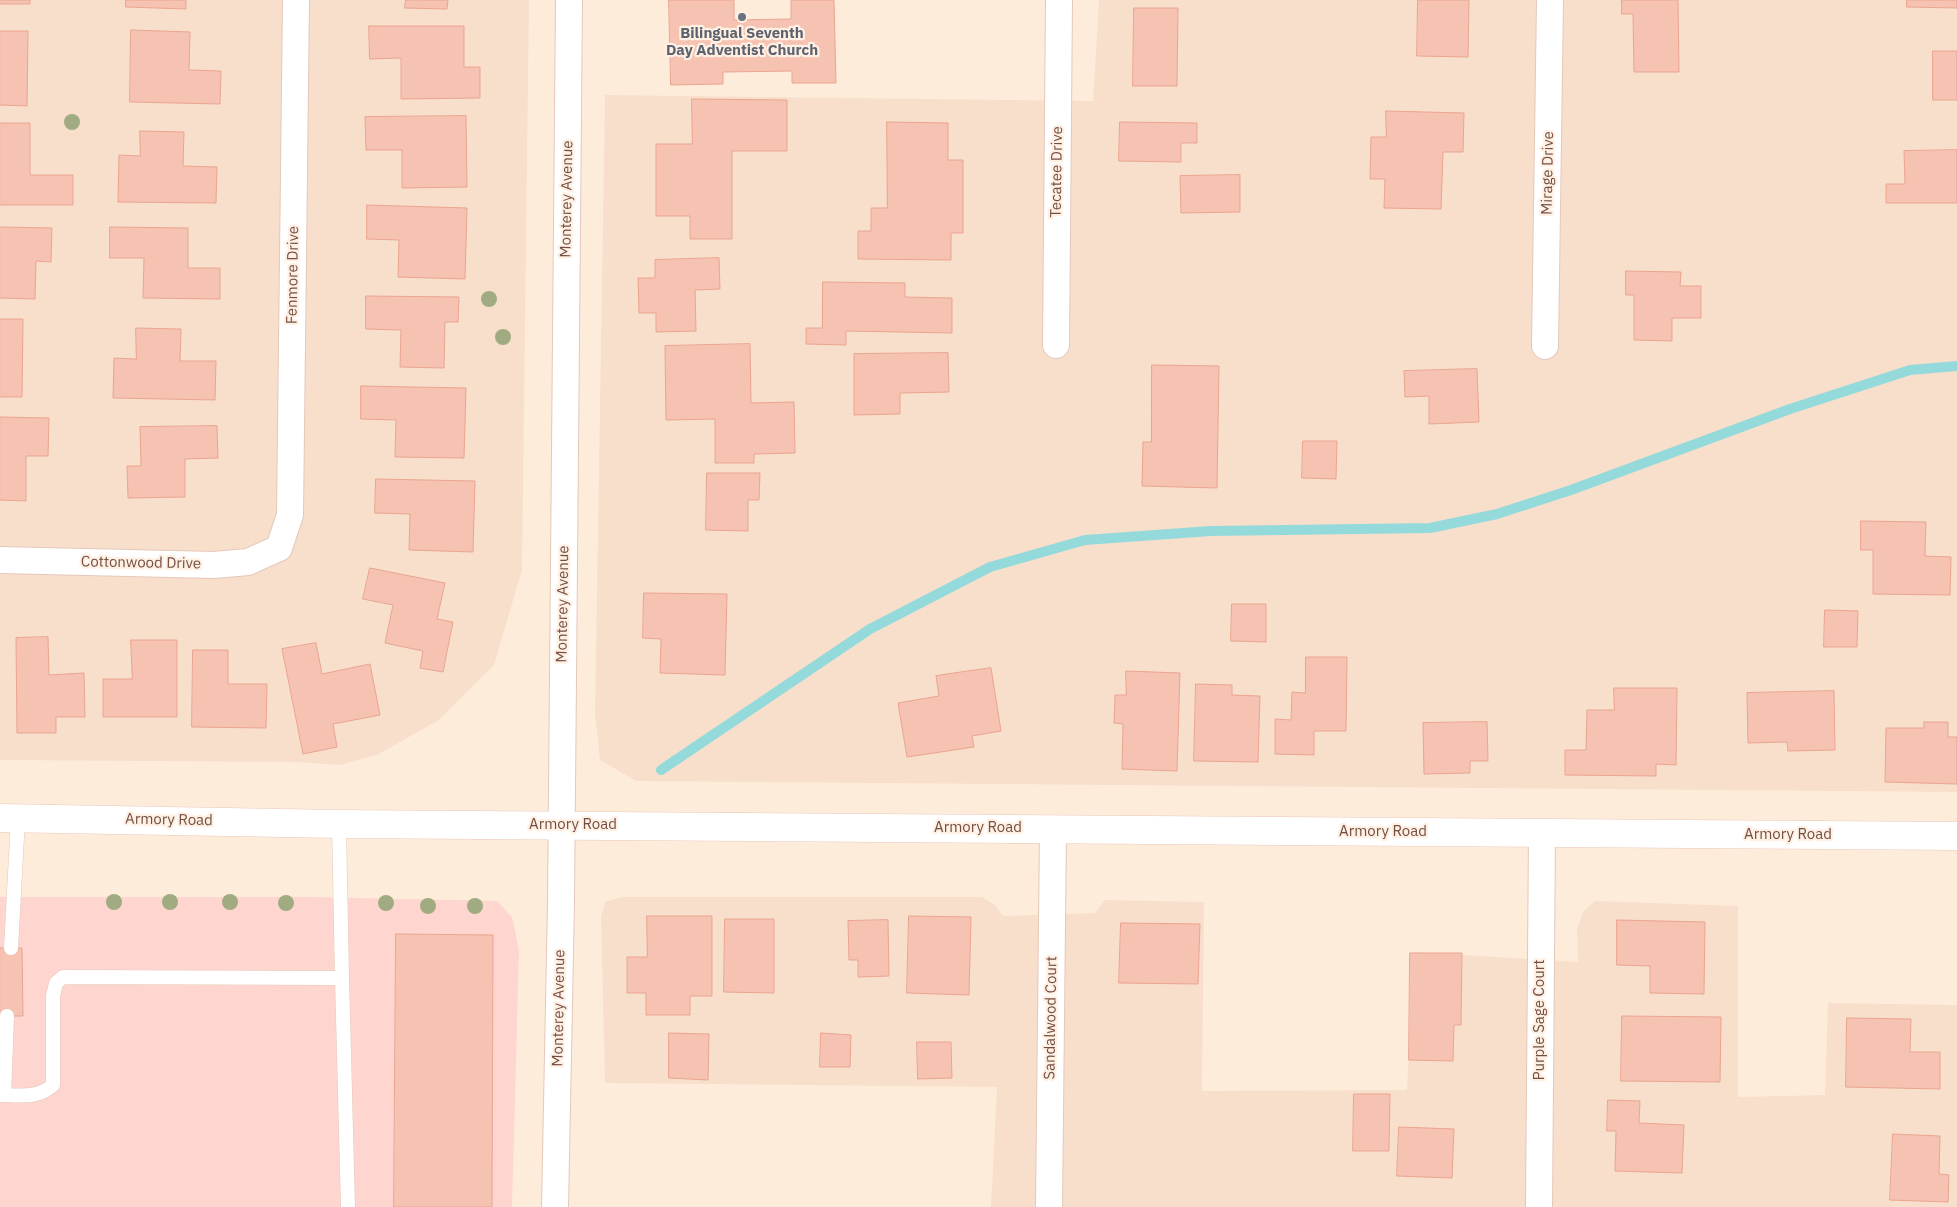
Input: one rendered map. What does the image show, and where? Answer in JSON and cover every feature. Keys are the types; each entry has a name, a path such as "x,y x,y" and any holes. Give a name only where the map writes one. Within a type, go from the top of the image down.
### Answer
{"main road":[{"name":"Armory Road","path":"9,818 339,824 1957,836"}],"street":[{"name":"Fenmore Drive","path":"279,548 290,515 296,0"},
{"name":"Monterey Avenue","path":"556,1207 569,0"},
{"name":"Tecatee Drive","path":"1056,345 1059,0"},
{"name":"Mirage Drive","path":"1545,346 1550,0"},
{"name":"Cottonwood Drive","path":"0,560 214,564 248,562 279,548"},
{"name":"Sandalwood Court","path":"1050,1207 1053,829"},
{"name":"Purple Sage Court","path":"1539,1207 1542,833"}],"lane":[{"path":"9,818 11,948"},
{"path":"339,824 348,1207"},
{"path":"7,1016 2,1095 36,1095 45,1092 53,1085 53,996 56,983 63,977 342,978"}],"shaded area":[{"path":"0,0 529,0 522,570 494,665 439,720 377,755 340,765 296,762 0,760"},
{"path":"1099,0 1957,0 1957,792 636,781 600,760 595,714 605,95 1093,101"},
{"path":"0,897 311,897 497,901 512,917 519,950 512,1207 0,1207"},
{"path":"622,897 982,897 995,905 1003,916 1095,913 1105,900 1204,902 1202,1091 1407,1090 1414,952 1578,962 1577,929 1583,912 1595,901 1738,906 1738,1097 1825,1095 1828,1003 1957,1005 1957,1207 991,1207 997,1087 605,1083 601,916 605,902"}],"building":[{"path":"0,0 30,0 30,4 0,4"},
{"path":"126,0 186,0 186,9 126,7"},
{"path":"406,0 448,0 447,9 405,8"},
{"path":"669,0 734,0 734,20 791,19 791,0 834,0 836,83 792,83 792,71 723,72 723,84 671,85"},
{"path":"1418,0 1469,0 1468,57 1417,56"},
{"path":"1622,0 1678,0 1679,72 1634,72 1633,14 1622,14"},
{"path":"1907,0 1957,0 1957,8 1907,7"},
{"path":"1134,8 1178,8 1177,86 1133,86"},
{"path":"369,26 464,26 464,67 480,67 480,98 401,99 401,58 370,59"},
{"path":"131,30 190,32 189,70 221,71 220,104 130,102"},
{"path":"0,31 28,31 27,106 0,105"},
{"path":"1933,51 1957,51 1957,100 1933,100"},
{"path":"692,99 787,100 787,151 732,151 732,239 690,239 690,216 656,216 656,144 692,144"},
{"path":"1386,111 1464,113 1463,152 1443,152 1441,209 1384,208 1385,179 1370,179 1371,137 1386,137"},
{"path":"466,116 467,187 402,188 402,150 366,150 365,117"},
{"path":"887,122 948,123 948,160 963,160 963,233 951,233 951,260 858,259 858,231 871,231 871,208 887,208"},
{"path":"1120,122 1197,123 1197,143 1181,143 1181,162 1119,161"},
{"path":"0,123 30,123 30,175 73,175 73,205 0,205"},
{"path":"140,131 184,132 183,166 217,167 216,203 118,202 119,155 140,156"},
{"path":"1957,150 1957,203 1886,203 1886,184 1905,184 1904,151"},
{"path":"1240,175 1240,212 1181,213 1180,176"},
{"path":"367,205 467,208 465,279 398,277 399,240 367,239"},
{"path":"0,227 52,228 51,262 36,261 35,299 0,298"},
{"path":"110,227 188,228 188,268 220,268 220,299 143,298 144,258 110,258"},
{"path":"719,258 720,289 695,290 696,331 656,332 656,313 639,313 638,278 655,278 655,260"},
{"path":"1626,271 1681,272 1680,286 1701,286 1701,318 1672,318 1672,341 1634,340 1634,295 1626,295"},
{"path":"823,282 905,283 905,297 952,298 952,333 846,331 846,345 806,344 806,328 822,328"},
{"path":"366,296 459,297 458,322 445,322 444,368 400,367 401,330 366,329"},
{"path":"0,319 23,319 22,397 0,397"},
{"path":"136,328 181,329 180,361 216,361 215,400 113,398 114,358 136,359"},
{"path":"750,344 751,403 794,402 795,453 754,454 754,463 715,463 715,419 666,420 665,346"},
{"path":"948,353 949,392 900,393 900,414 854,415 854,354"},
{"path":"1152,365 1219,366 1217,488 1142,486 1143,442 1151,442"},
{"path":"1477,369 1479,422 1429,424 1429,396 1405,397 1404,371"},
{"path":"361,386 466,388 464,458 395,457 396,420 361,419"},
{"path":"0,417 49,418 48,456 26,456 26,501 0,500"},
{"path":"217,426 218,458 185,459 185,497 128,498 127,466 141,466 140,427"},
{"path":"1303,441 1337,441 1336,479 1302,478"},
{"path":"707,473 760,473 759,500 748,500 748,531 706,530"},
{"path":"376,479 475,481 473,552 409,550 410,514 375,513"},
{"path":"1861,521 1926,522 1925,556 1951,557 1950,595 1873,594 1873,550 1861,550"},
{"path":"370,568 445,583 437,619 453,622 443,672 420,668 423,651 385,643 393,605 363,599"},
{"path":"644,593 727,594 725,675 660,673 661,639 643,638"},
{"path":"1232,604 1266,604 1266,642 1231,641"},
{"path":"1825,610 1858,611 1857,647 1824,647"},
{"path":"48,637 49,675 84,673 85,717 56,717 56,733 17,733 16,638"},
{"path":"131,640 177,640 177,717 103,717 103,679 132,679"},
{"path":"316,643 322,674 370,664 380,715 333,724 337,747 303,754 282,649"},
{"path":"193,650 228,650 228,684 267,684 266,728 192,727"},
{"path":"1306,657 1347,657 1346,731 1314,731 1314,755 1275,754 1275,719 1291,720 1292,692 1305,693"},
{"path":"991,668 1001,731 972,736 974,747 907,757 898,703 939,696 936,676"},
{"path":"1126,671 1180,673 1177,771 1122,769 1123,724 1114,723 1115,695 1126,695"},
{"path":"1196,684 1232,685 1232,695 1260,696 1258,762 1194,761"},
{"path":"1614,688 1677,688 1676,765 1656,764 1656,776 1565,775 1565,750 1586,750 1587,710 1614,710"},
{"path":"1834,691 1835,750 1788,751 1787,742 1748,743 1747,693"},
{"path":"1487,722 1488,761 1470,761 1470,773 1424,774 1423,723"},
{"path":"1924,722 1948,722 1948,737 1957,737 1957,784 1885,782 1886,728 1924,728"},
{"path":"647,916 712,916 712,996 690,996 690,1015 646,1015 646,993 627,993 627,957 647,957"},
{"path":"909,916 971,917 969,995 907,993"},
{"path":"725,919 774,919 774,993 724,992"},
{"path":"888,920 889,976 858,977 858,960 849,960 848,921"},
{"path":"1617,920 1705,922 1704,994 1650,993 1650,966 1617,965"},
{"path":"1121,923 1200,924 1198,984 1119,983"},
{"path":"396,934 493,935 492,1207 394,1207"},
{"path":"0,948 22,948 23,1016 0,1016"},
{"path":"1410,953 1462,953 1461,1025 1454,1025 1453,1061 1409,1060"},
{"path":"1622,1016 1721,1017 1720,1082 1621,1081"},
{"path":"1847,1018 1911,1019 1910,1052 1940,1052 1940,1089 1846,1087"},
{"path":"669,1033 709,1034 708,1080 669,1078"},
{"path":"821,1033 851,1035 850,1067 820,1067"},
{"path":"917,1042 951,1042 952,1078 918,1079"},
{"path":"1354,1094 1390,1094 1389,1151 1353,1151"},
{"path":"1608,1100 1640,1101 1639,1123 1684,1125 1682,1173 1615,1171 1616,1131 1607,1131"},
{"path":"1399,1127 1454,1129 1452,1178 1397,1176"},
{"path":"1893,1134 1940,1136 1939,1174 1949,1175 1948,1202 1890,1200"}],"waterway":[{"path":"661,770 870,629 990,567 1085,540 1211,531 1430,528 1497,514 1571,490 1790,409 1910,370 1957,366"}],"place":[{"name":"Bilingual Seventh Day Adventist Church","path":"742,17"}]}
